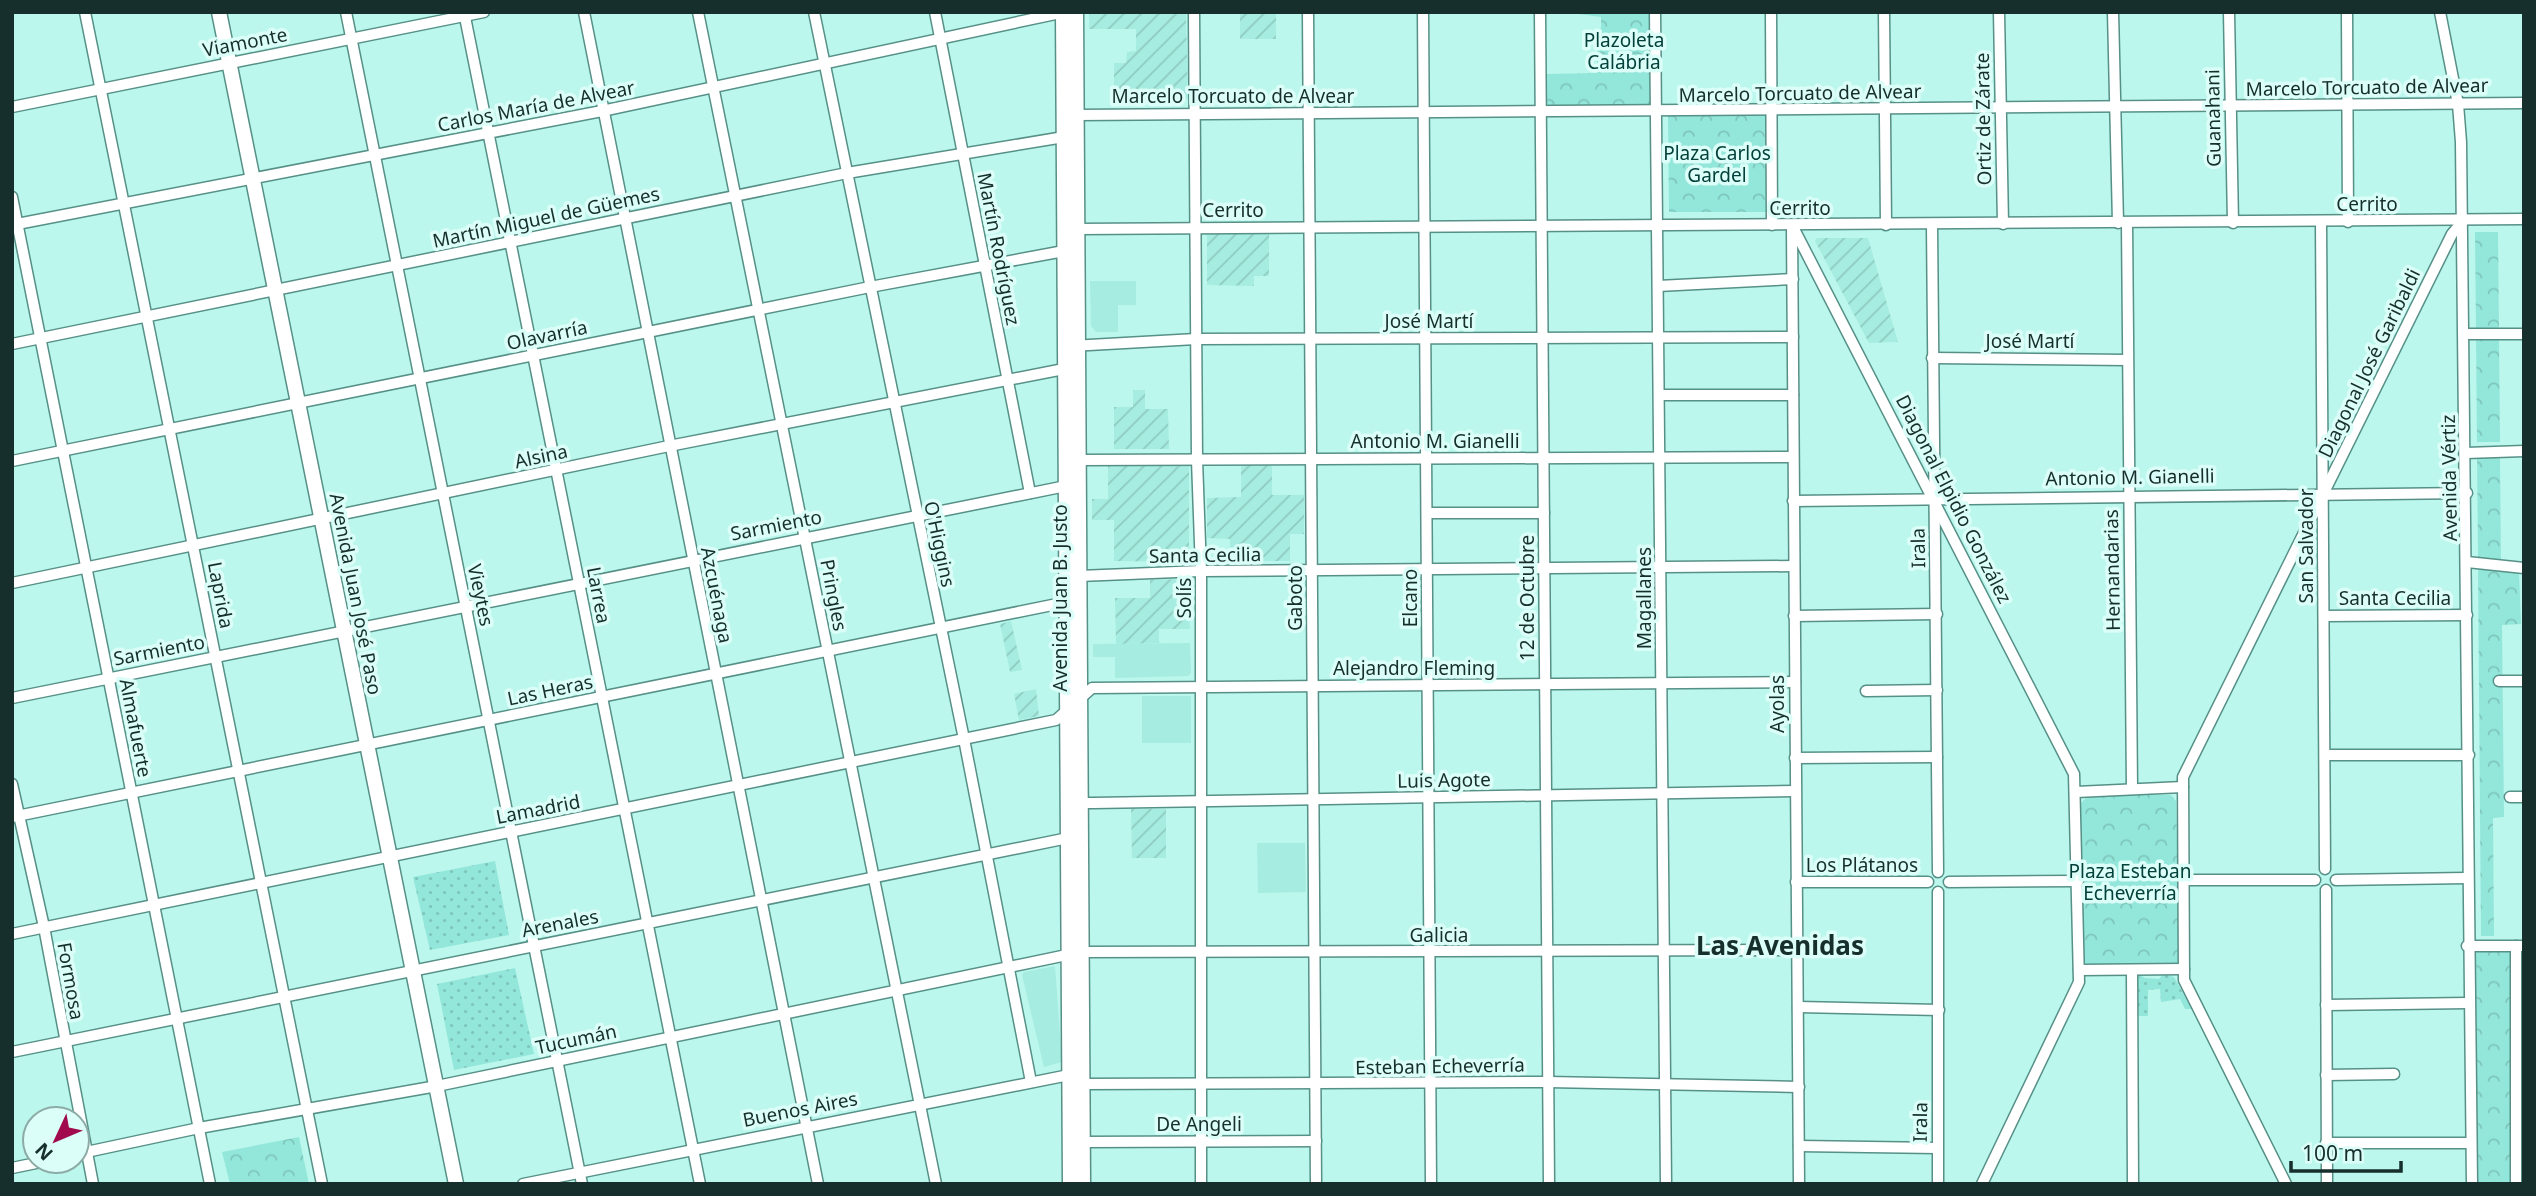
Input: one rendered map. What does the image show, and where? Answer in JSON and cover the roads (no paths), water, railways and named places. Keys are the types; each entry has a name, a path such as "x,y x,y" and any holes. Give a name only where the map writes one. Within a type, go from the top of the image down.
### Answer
{"main road":[{"name":"Avenida Juan José Paso","path":"219,12 456,1184"},
{"name":"Avenida Juan B. Justo","path":"1067,13 1077,116 1077,229 1066,486 1068,838 1082,1084 1083,1184"},
{"name":"Avenida Juan B. Justo","path":"1067,13 1065,251 1072,346"},
{"name":"Avenida Juan B. Justo","path":"1070,1184 1069,1075 1087,803 1080,699 1079,460 1072,368"}],"street":[{"name":"Laprida","path":"85,12 239,771 264,882 322,1184"},
{"name":"Vieytes","path":"346,12 581,1178"},
{"name":"Viamonte","path":"12,107 484,12"},
{"name":"Azcuénaga","path":"584,12 818,1184"},
{"name":"Pringles","path":"698,12 936,1184"},
{"name":"O'Higgins","path":"814,12 964,739 1031,1082"},
{"name":"Martín Rodríguez","path":"935,12 1030,493"},
{"name":"Solís","path":"1194,12 1197,460 1202,687 1199,802 1201,1184"},
{"name":"Gaboto","path":"1308,12 1316,1184"},
{"name":"Elcano","path":"1423,12 1431,1184"},
{"name":"12 de Octubre","path":"1540,12 1549,1184"},
{"name":"Magallanes","path":"1655,12 1666,1184"},
{"path":"1771,12 1772,225"},
{"path":"1884,12 1886,225"},
{"name":"Ortiz de Zárate","path":"1999,12 2003,224"},
{"name":"Hernandarias","path":"2113,12 2127,360 2132,789"},
{"name":"Guanahani","path":"2229,12 2233,223"},
{"path":"2347,12 2348,222"},
{"name":"Avenida Vértiz","path":"2440,12 2458,104 2463,221 2469,755 2467,946 2472,1184"},
{"name":"Carlos María de Alvear","path":"15,224 252,176 489,134 1067,13"},
{"name":"Larrea","path":"465,14 700,1184"},
{"name":"Marcelo Torcuato de Alvear","path":"1077,116 2524,103"},
{"path":"1064,137 1077,116"},
{"name":"Martín Miguel de Güemes","path":"12,344 847,173 1064,137"},
{"name":"Almafuerte","path":"12,197 15,224 41,339 131,793 156,904 210,1184"},
{"name":"Cerrito","path":"1077,229 2524,219"},
{"name":"Diagonal José Garibaldi","path":"2183,787 2185,769 2452,234 2463,221"},
{"name":"San Salvador","path":"2321,222 2325,869"},
{"name":"Ayolas","path":"1792,225 1799,1184"},
{"name":"Diagonal Elpidio González","path":"1792,225 2072,767 2076,792"},
{"name":"Irala","path":"1932,225 1938,872"},
{"path":"1065,251 1077,229"},
{"name":"Olavarría","path":"12,461 870,287 1065,251"},
{"path":"1658,286 1793,279"},
{"path":"2464,334 2524,334"},
{"name":"José Martí","path":"1072,346 1196,339 1793,337"},
{"name":"José Martí","path":"1932,358 2127,360"},
{"name":"Alsina","path":"12,583 669,446 1072,368"},
{"path":"1660,395 1793,395"},
{"path":"2466,453 2524,452"},
{"name":"Antonio M. Gianelli","path":"1079,460 1793,457"},
{"path":"1066,486 1079,460"},
{"name":"Sarmiento","path":"12,698 916,514 1066,486"},
{"name":"Antonio M. Gianelli","path":"1793,501 2467,493"},
{"path":"1427,513 1544,513"},
{"path":"2467,562 2524,568"},
{"name":"Santa Cecilia","path":"1079,576 1201,571 1794,566"},
{"path":"1066,602 1079,576"},
{"name":"Las Heras","path":"15,816 1066,602"},
{"path":"1794,616 1937,614"},
{"name":"Santa Cecilia","path":"2324,616 2467,615"},
{"path":"2499,681 2524,681"},
{"name":"Alejandro Fleming","path":"1080,699 1092,688 1795,682"},
{"path":"1866,691 1937,690"},
{"name":"Lamadrid","path":"12,934 1056,720 1080,699"},
{"path":"2325,755 2469,755"},
{"path":"1795,758 1937,757"},
{"name":"Formosa","path":"12,784 15,816 44,927 74,1105"},
{"path":"1982,1184 2076,992 2079,970 2076,792 2183,787 2184,969 2187,989 2286,1184"},
{"name":"Luis Agote","path":"1087,803 1795,791"},
{"path":"2510,797 2524,797"},
{"path":"1068,838 1087,803"},
{"name":"Arenales","path":"12,1052 1068,838"},
{"path":"2325,869 2332,872 2336,880 2333,887 2326,890 2318,887 2315,880 2317,873 2325,869"},
{"path":"1938,872 1946,875 1949,882 1946,888 1938,892 1931,889 1928,882 1931,876 1938,872"},
{"path":"2336,880 2467,878"},
{"path":"2185,880 2315,880"},
{"path":"1949,882 2078,881"},
{"name":"Los Plátanos","path":"1796,882 1928,882"},
{"path":"2326,890 2327,1184"},
{"name":"Irala","path":"1938,892 1938,1184"},
{"path":"2467,946 2520,946 2520,1077 2516,1184"},
{"name":"Galicia","path":"1075,954 1796,950"},
{"name":"Tucumán","path":"91,1151 199,1128 308,1111 437,1086 1075,954"},
{"path":"2079,970 2184,969"},
{"path":"2132,970 2133,1184"},
{"path":"2326,1005 2468,1003"},
{"path":"1798,1007 1939,1010"},
{"path":"2326,1075 2394,1074"},
{"path":"1069,1075 1082,1084"},
{"name":"Buenos Aires","path":"523,1184 581,1178 693,1149 806,1125 1069,1075"},
{"name":"Esteban Echeverría","path":"1082,1084 1431,1085 1548,1082 1799,1087"},
{"name":"De Angeli","path":"1083,1142 1316,1141"},
{"path":"2326,1143 2471,1143"},
{"path":"1799,1146 1937,1148"}],"district":[{"name":"Las Avenidas","path":"1780,945"}],"park label":[{"name":"Plazoleta Calábria","path":"1624,51"},
{"name":"Plaza Carlos Gardel","path":"1717,164"},
{"name":"Plaza Esteban Echeverría","path":"2130,882"}]}
